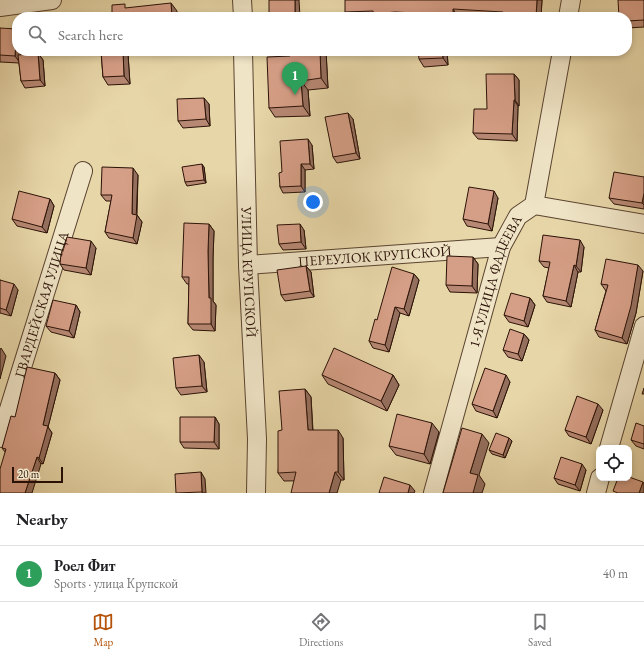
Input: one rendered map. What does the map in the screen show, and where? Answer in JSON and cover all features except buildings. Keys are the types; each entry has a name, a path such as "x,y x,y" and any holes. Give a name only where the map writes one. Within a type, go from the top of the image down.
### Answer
{"street":[{"path":"0,7 52,0"},
{"path":"242,0 243,12"},
{"path":"569,12 571,0"},
{"name":"УЛИЦА КРУПСКОЙ","path":"243,56 248,265 257,439 256,493"},
{"name":"1-Я УЛИЦА ФАДЕЕВА","path":"433,493 501,247 518,216 534,205 561,56"},
{"name":"ГВАРДЕЙСКАЯ УЛИЦА","path":"0,438 83,171"},
{"path":"534,205 644,224"},
{"name":"ПЕРЕУЛОК КРУПСКОЙ","path":"248,265 501,247"},
{"path":"610,445 644,326"},
{"path":"596,493 599,481"}],"place":[{"name":"Роел Фит","path":"295,95"}]}
